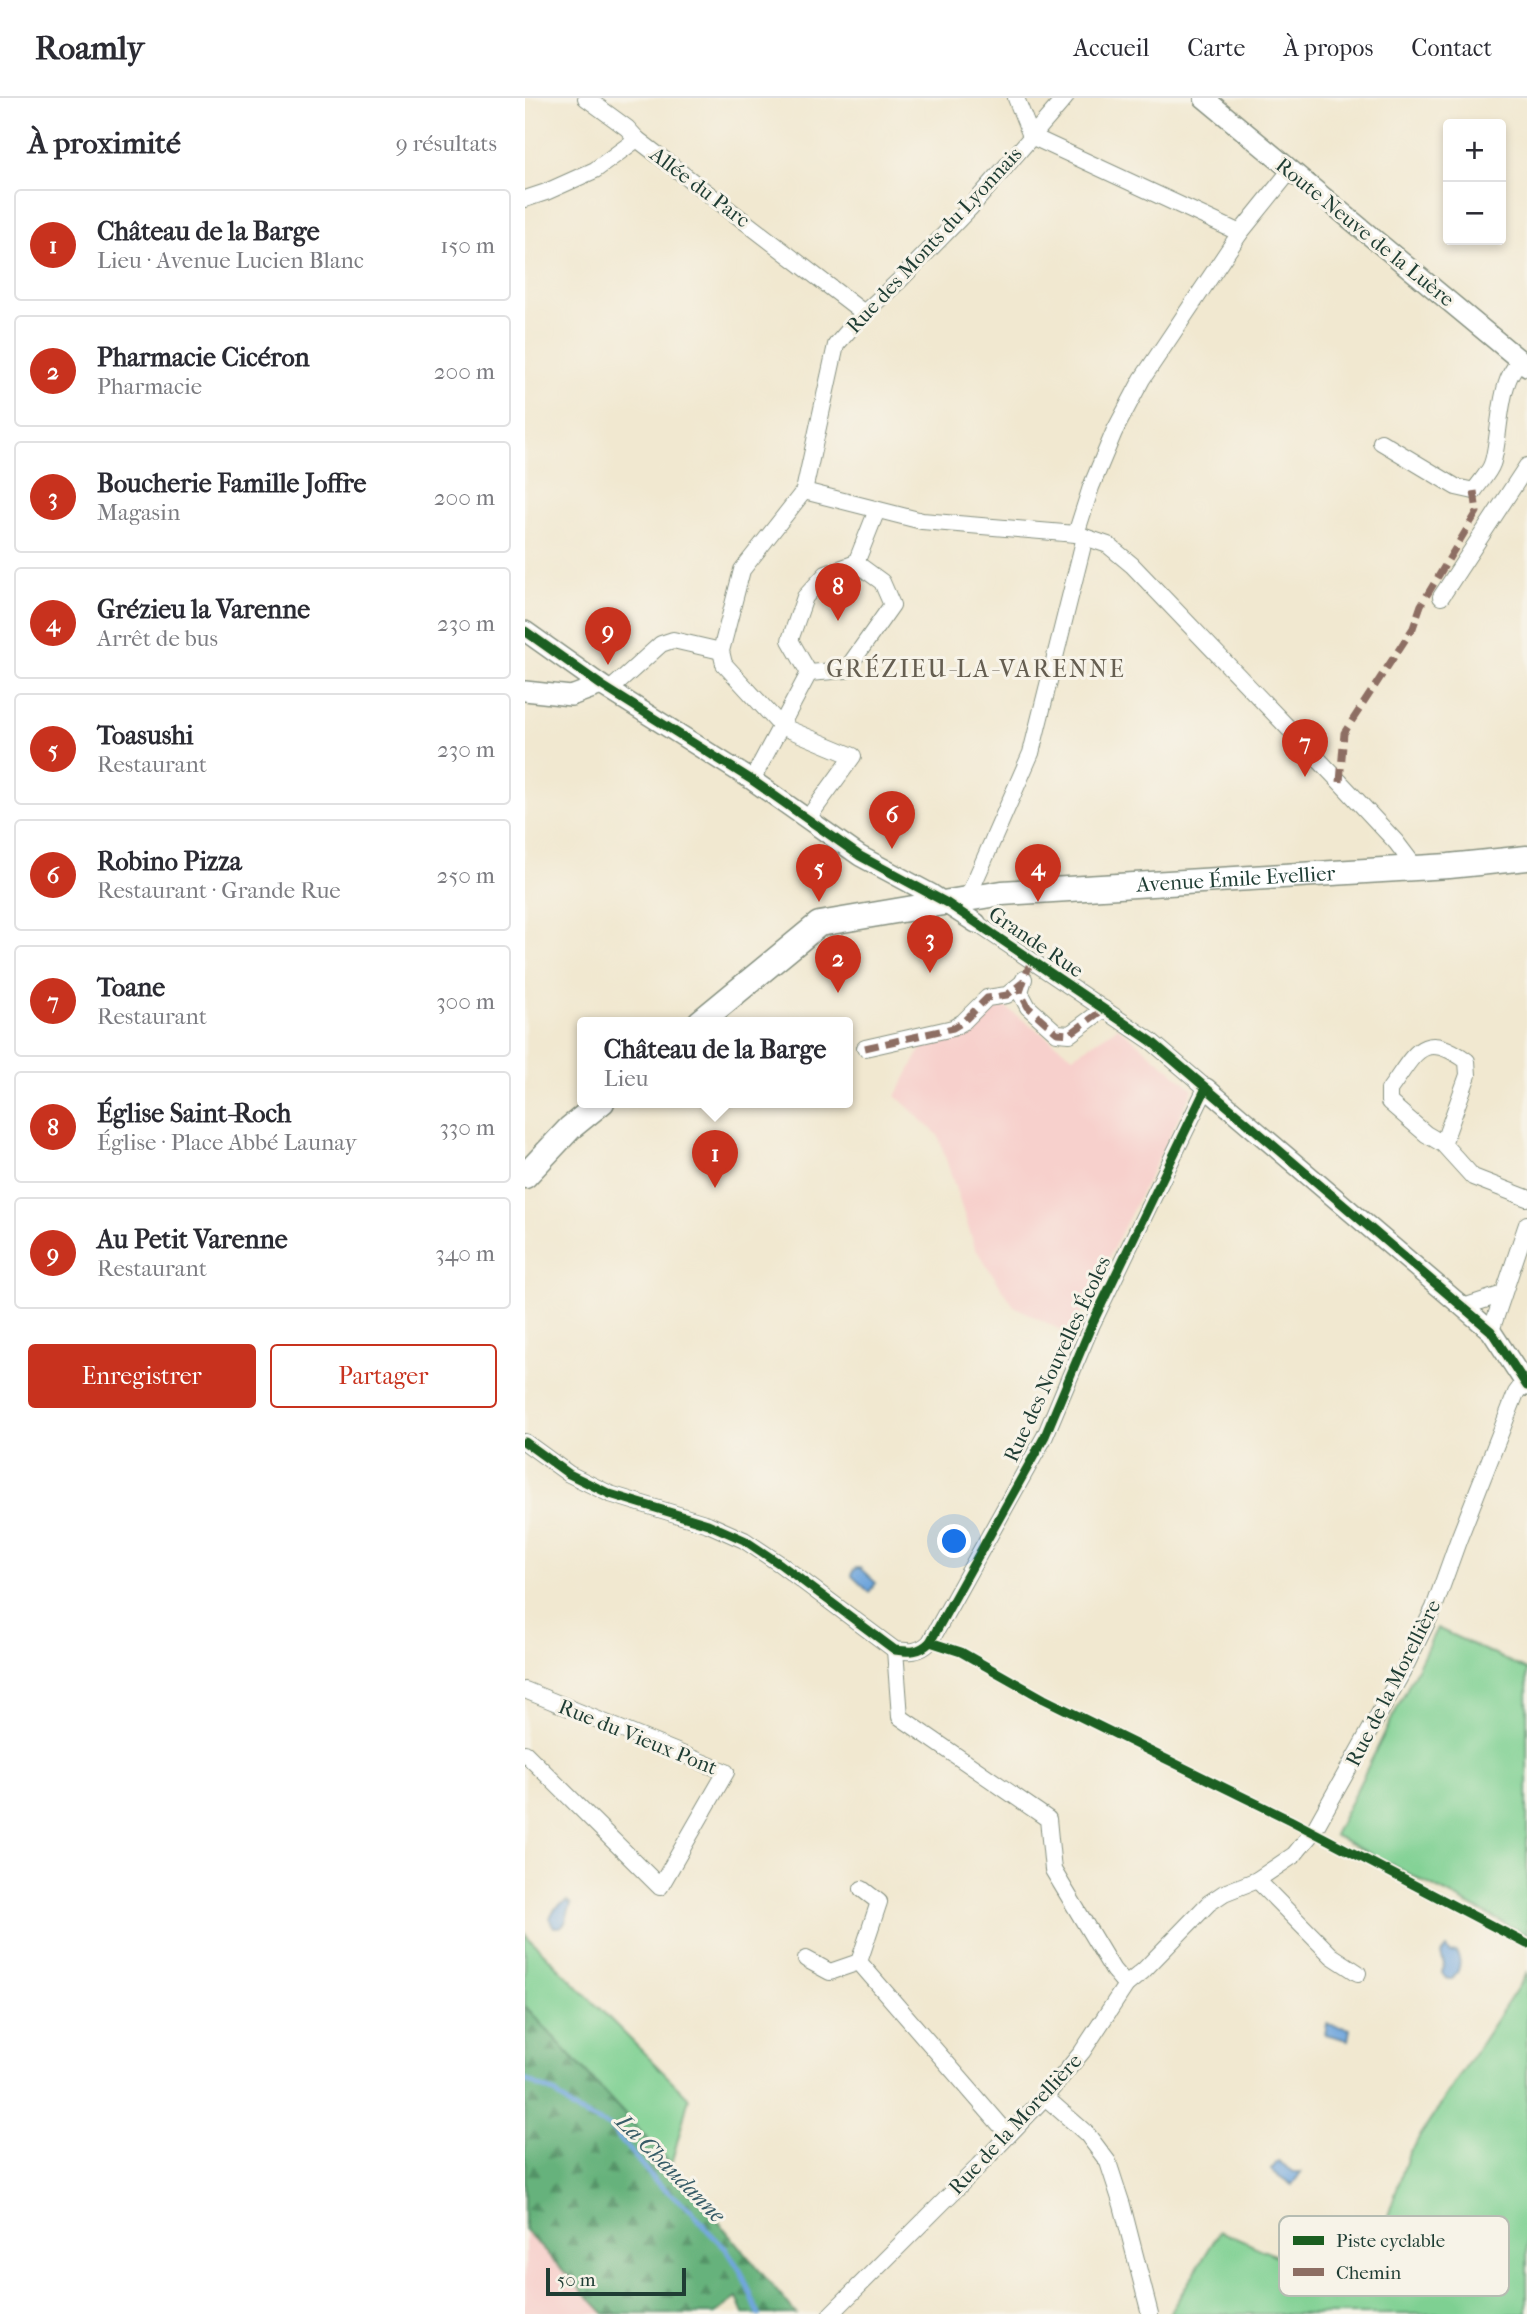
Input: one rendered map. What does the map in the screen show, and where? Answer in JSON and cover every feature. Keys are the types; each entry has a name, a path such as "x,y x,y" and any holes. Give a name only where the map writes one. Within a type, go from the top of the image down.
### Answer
{"main road":[{"name":"Avenue Émile Evellier","path":"706,1017 819,924 1002,893 1449,866 1527,858"},
{"path":"525,1177 570,1128 595,1108"}],"street":[{"path":"586,98 627,128 637,139"},
{"name":"Rue des Monts du Lyonnais","path":"721,651 742,570 803,491 837,345 864,313 970,208 1031,136 1016,98"},
{"path":"1065,98 1031,136 1240,233"},
{"name":"Route Neuve de la Luère","path":"1204,98 1525,362"},
{"name":"Allée du Parc","path":"525,199 595,170 637,139 864,313"},
{"path":"957,901 1031,753 1091,487 1114,432 1142,379 1240,233 1290,171"},
{"path":"1381,442 1456,487 1473,491 1492,465 1508,376 1525,362"},
{"path":"1441,597 1527,466"},
{"path":"803,491 922,521 1081,536 1108,545 1132,565 1396,842 1415,867"},
{"path":"809,673 790,640 805,597 826,574 856,563 877,510"},
{"path":"809,673 846,670 892,605 882,582 856,563"},
{"name":"Grande Rue","path":"525,631 605,687 752,780 860,856 957,901 977,923 1151,1041 1491,1331 1525,1385"},
{"path":"525,691 571,696 605,687 661,644 673,640 721,651 724,664 781,726 853,756 808,818"},
{"path":"752,780 809,673"},
{"path":"1031,960 1020,992 1028,1007 1057,1033 1070,1034 1104,1009"},
{"path":"865,1048 953,1028 963,1022 987,998 1007,995 1023,983"},
{"path":"1443,1144 1468,1074 1467,1061 1455,1052 1427,1045 1419,1049 1389,1090 1389,1101 1426,1134 1443,1144 1473,1177 1527,1198"},
{"name":"Rue des Nouvelles Écoles","path":"895,1650 923,1650 930,1642 1045,1436 1098,1312 1206,1088"},
{"path":"1491,1331 1527,1225"},
{"path":"1463,1307 1503,1294"},
{"name":"Rue de la Morellière","path":"831,2314 1045,2097 1082,2052 1126,1985 1209,1903 1224,1893 1257,1880 1293,1855 1313,1832 1403,1671 1434,1608 1516,1393 1525,1385"},
{"path":"525,1442 569,1474 610,1493 708,1524 744,1540 895,1650 901,1717 1048,1819 1053,1870 1113,1970 1126,1985"},
{"name":"Rue du Vieux Pont","path":"525,1690 726,1772 660,1887 525,1753"},
{"path":"1257,1880 1332,1956 1358,1973"},
{"path":"859,1962 880,1902 862,1889"},
{"path":"806,1959 830,1972 859,1962"},
{"path":"859,1962 1008,2134"},
{"path":"1045,2097 1087,2134 1108,2162 1150,2314"}],"shaded area":[{"path":"994,999 1073,1056 1118,1027 1193,1089 1070,1335 1014,1306 975,1248 938,1135 896,1096 926,1040 963,1034"},
{"path":"525,2231 605,2314 525,2314"}],"green space":[{"path":"1437,1628 1527,1670 1527,1935 1334,1835"},
{"path":"525,1934 689,2098 671,2165 525,2006"},
{"path":"1527,1973 1527,2314 1169,2314 1220,2231 1279,2257 1279,2296 1509,2296 1509,2216 1388,2216 1409,2153"},
{"path":"525,2006 671,2165 796,2314 744,2314 737,2298 715,2314 605,2314 525,2231"}],"water":[{"path":"856,1568 860,1568 876,1583 869,1592 852,1576"},
{"path":"567,1901 571,1904 565,1923 554,1927 550,1920 552,1914 558,1906"},
{"path":"1446,1948 1450,1953 1456,1952 1460,1963 1451,1980 1442,1973 1444,1964 1441,1954"},
{"path":"1327,2024 1350,2029 1348,2040 1325,2034"},
{"path":"1278,2161 1294,2172 1301,2172 1292,2185 1271,2170"}],"waterway":[{"name":"La Chaudanne","path":"525,2080 555,2093 574,2110 609,2126 655,2181 692,2211 727,2250 741,2272 759,2314"}],"marked path":[{"path":"1340,782 1344,733 1413,628 1421,605 1477,512 1474,491"},
{"path":"1031,960 1020,992 1028,1007 1057,1033 1070,1034 1104,1009"},
{"path":"865,1048 953,1028 963,1022 987,998 1007,995 1022,983"}],"cycle path":[{"path":"525,631 601,685 752,780 860,856 947,903 1151,1041 1491,1331 1527,1386"},
{"path":"525,1442 569,1474 610,1494 708,1524 744,1540 895,1650 910,1651 922,1648 930,1642 1045,1436 1092,1324 1206,1088"},
{"path":"930,1642 961,1652 1044,1699 1290,1820 1527,1944"}],"place":[{"name":"Église Saint-Roch","path":"838,621"},
{"name":"Au Petit Varenne","path":"608,665"},
{"name":"Toane","path":"1305,777"},
{"name":"Robino Pizza","path":"892,849"},
{"name":"Toasushi","path":"819,902"},
{"name":"Grézieu la Varenne","path":"1038,902"},
{"name":"Boucherie Famille Joffre","path":"930,973"},
{"name":"Pharmacie Cicéron","path":"838,993"},
{"name":"Château de la Barge","path":"715,1188"}],"district":[{"name":"GRÉZIEU-LA-VARENNE","path":"976,669"}]}
